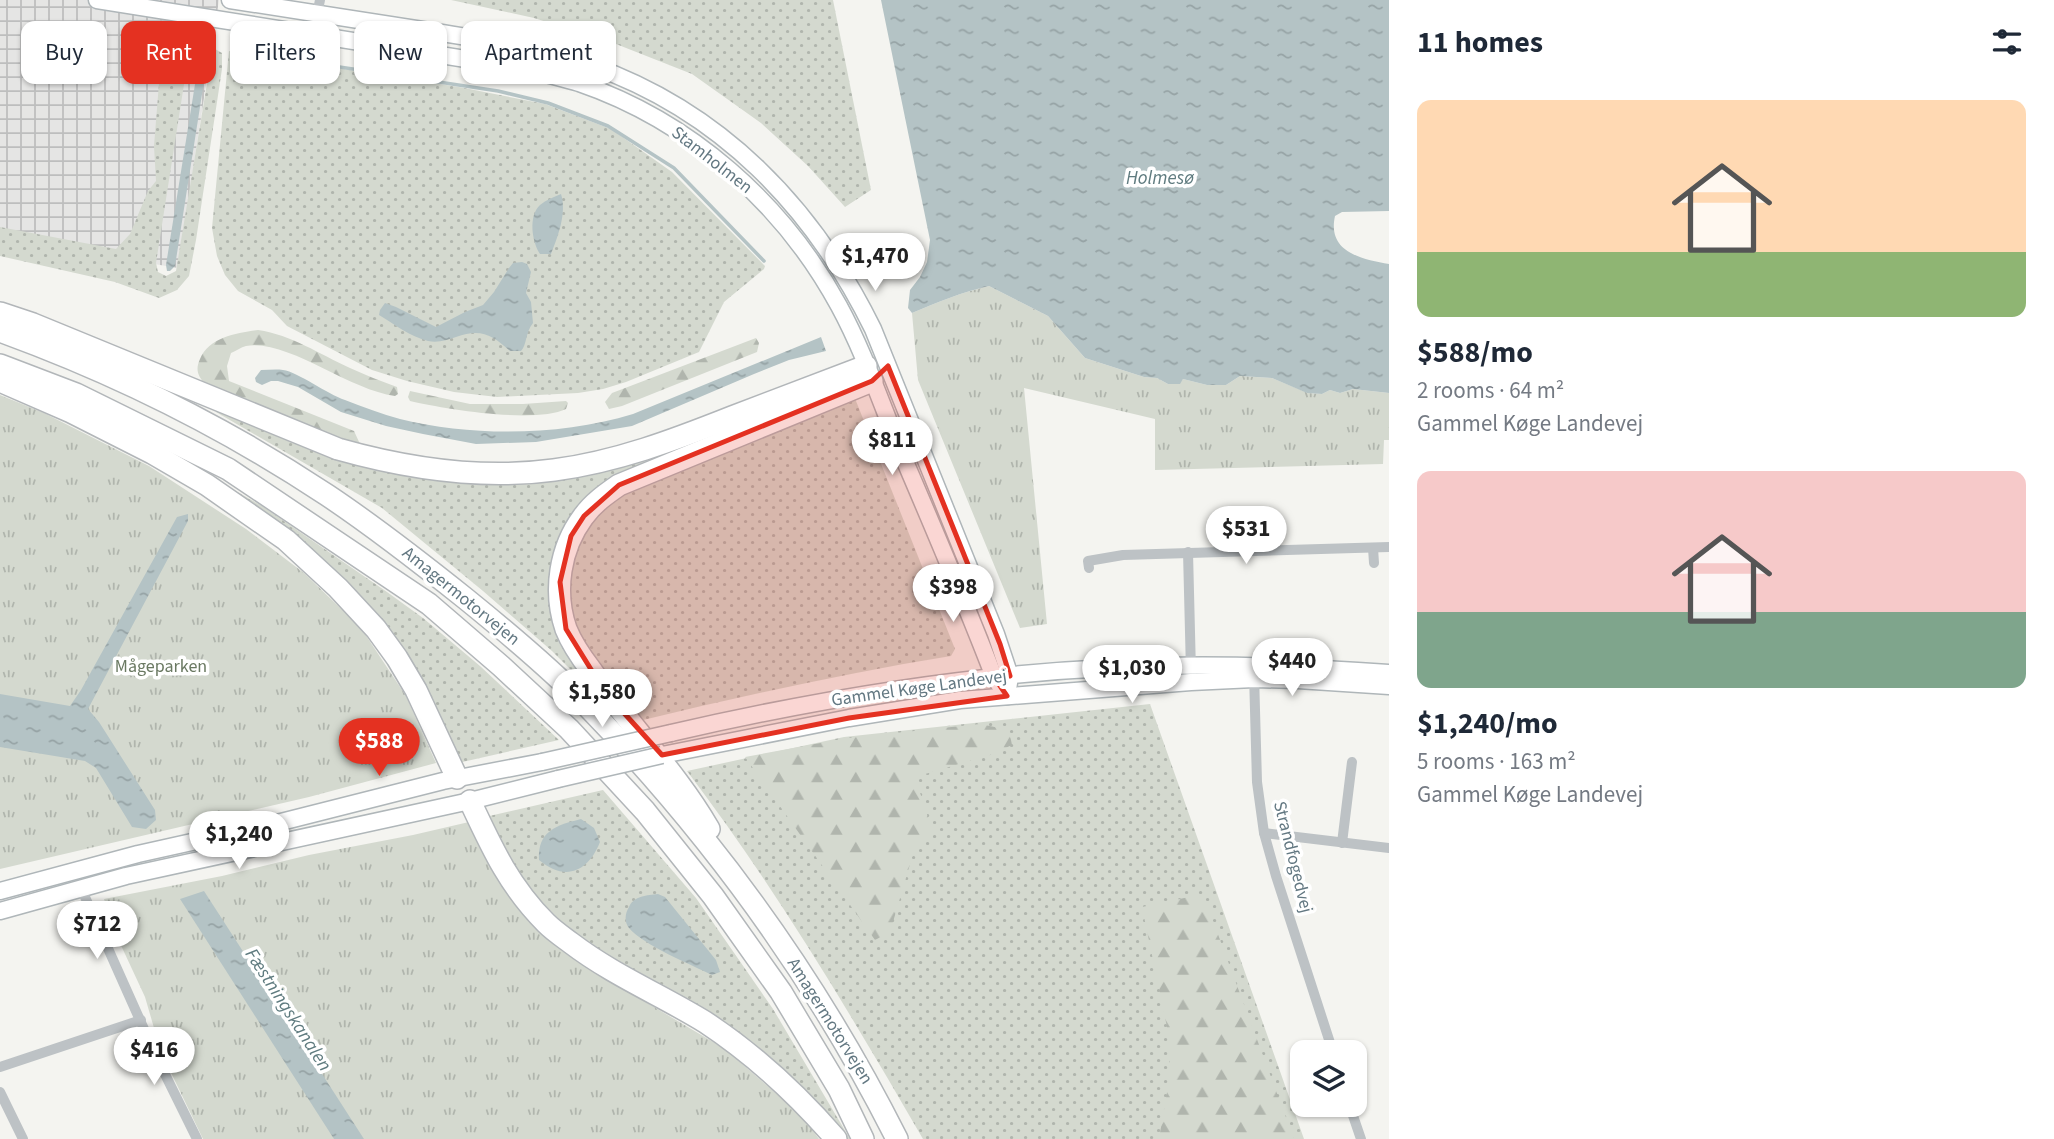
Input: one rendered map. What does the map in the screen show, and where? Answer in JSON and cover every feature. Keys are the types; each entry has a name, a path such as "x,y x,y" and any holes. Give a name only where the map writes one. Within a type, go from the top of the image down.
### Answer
{"highway":[{"path":"0,313 33,324 338,449 423,469 466,473 509,474 552,470 637,453 869,374"},
{"name":"Amagermotorvejen","path":"0,331 105,373 242,442 327,495 417,559 513,637 585,704 656,779 747,894 795,963 863,1073 897,1139"},
{"name":"Amagermotorvejen","path":"0,365 76,394 228,469 429,604 501,666 569,729 635,801 713,896 780,992 839,1089 863,1139"},
{"path":"747,894 692,798 605,692 576,651 566,629 561,606 559,582 563,559 571,536 584,516 600,499 619,485 869,374"},
{"path":"0,381 71,412 152,453 207,485 286,540 338,588 376,629 397,658 416,690 457,778"},
{"path":"470,801 496,858 521,896 549,926 595,961 704,1022 760,1061 807,1105 836,1139"}],"main road":[{"name":"Stamholmen","path":"97,0 230,21"},
{"name":"Stamholmen","path":"230,0 318,7 537,49 591,65 675,104 744,154 793,204 822,240 867,318 996,634 1007,696"},
{"name":"Stamholmen","path":"340,38 528,69 580,83 662,121 732,171 776,216 804,250 840,308 1002,676"},
{"path":"869,374 888,366"},
{"name":"Gammel Køge Landevej","path":"0,891 457,778 850,696 1002,676 1191,665 1298,680 1389,687"},
{"name":"Gammel Køge Landevej","path":"0,911 142,872 470,801 694,748 849,718 960,700 1191,682 1254,672 1389,673"},
{"path":"457,778 470,801"}],"street":[{"path":"1089,568 1088,561 1123,555 1389,547"},
{"path":"1373,548 1374,563"},
{"path":"1188,552 1191,682"},
{"name":"Strandfogedvej","path":"1254,672 1257,782 1264,833 1329,1040"},
{"path":"1342,843 1352,761"},
{"path":"1264,833 1389,848"},
{"path":"81,888 156,1056 197,1139"},
{"path":"0,1067 141,1020"},
{"path":"0,1092 23,1139"},
{"path":"1353,1117 1361,1139"}],"highlighted area":[{"path":"888,366 1000,644 1010,676 994,677 1007,696 849,718 662,755 605,692 566,629 560,582 571,536 584,516 619,485 872,381"}],"shaded area":[{"path":"0,0 219,0 216,21 121,21 121,84 206,84 178,268 0,238"}],"green space":[{"path":"451,0 833,0 871,190 845,207 808,166 761,123 692,74 616,44 616,21 543,21"},
{"path":"216,50 222,53 222,69 196,240 189,276 177,290 159,298 115,282 0,256 0,227 116,249 130,234 148,191 156,181 154,146 159,84 184,84 156,263 158,272 166,276 176,271 207,84 216,84"},
{"path":"229,51 230,84 340,84 340,68 354,71 354,84 440,84 459,87 545,104 611,129 672,172 765,266 724,302 699,352 603,389 578,393 497,397 454,392 372,370 287,326 272,310 238,291 225,275 217,256 212,228"},
{"path":"989,286 1048,316 1085,358 1144,377 1157,378 1168,384 1179,384 1183,379 1207,385 1226,385 1240,376 1272,378 1308,393 1322,394 1330,390 1340,393 1353,389 1389,393 1389,440 1384,440 1383,464 1155,470 1155,419 1024,388 1047,624 1020,628 918,380 912,313"},
{"path":"258,330 294,341 356,371 397,387 398,394 395,396 377,392 358,385 280,350 246,346 231,353 227,366 229,381 354,431 360,444 313,430 205,384 198,370 204,352 224,337"},
{"path":"756,338 759,343 757,352 622,406 609,409 605,402 612,393"},
{"path":"848,378 591,497 552,589 591,684 587,686 552,651 483,591 382,508 216,412 219,407 499,482"},
{"path":"410,391 470,404 568,403 566,409 552,413 489,414 410,401"},
{"name":"Mågeparken","path":"0,395 44,413 149,466 246,529 304,573 361,628 406,696 436,763 309,797 0,869"},
{"path":"854,396 955,649 951,656 795,686 639,721 584,647 573,620 568,590 577,537 597,511 626,488"},
{"path":"168,453 262,506 423,618 480,666 559,740 458,763 394,644"},
{"path":"1150,704 1290,1099 1290,1117 1296,1117 1304,1139 923,1139 781,905 687,771 844,737"},
{"path":"980,724 1009,730 1012,745 990,755 915,777 932,830 916,844 890,932 875,940 745,757 848,738"},
{"path":"603,790 696,898 773,1009 850,1139 842,1139 837,1132 577,938 514,873 485,817"},
{"path":"469,822 496,876 527,916 557,944 588,968 725,1049 802,1116 819,1139 203,1139 161,1052 145,997 112,926 104,899"},
{"path":"1203,894 1294,1139 1164,1139 1160,1133 1170,1075 1167,1027 1142,907"}],"water":[{"name":"Holmesø","path":"881,0 1389,0 1389,211 1342,212 1335,216 1334,228 1336,238 1348,252 1389,264 1389,393 1353,389 1340,393 1330,390 1322,394 1307,393 1272,378 1240,376 1226,385 1207,385 1183,379 1180,384 1168,384 1157,378 1144,377 1085,358 1048,316 989,286 912,313 908,308 910,290 927,262 930,240"},
{"path":"195,84 204,84 175,266 167,271"},
{"path":"561,194 562,217 556,240 551,254 540,254 533,236 536,210 547,200"},
{"path":"513,263 527,264 531,272 526,293 531,302 533,323 521,351 510,351 492,337 479,333 428,341 379,315 385,303 436,327 483,305"},
{"path":"821,337 826,351 789,360 632,426 536,442 476,444 386,426 341,412 298,387 278,381 262,385 256,382 255,378 261,370 289,372 352,403 428,425 487,431 547,430 576,427 633,414"},
{"path":"188,514 188,521 88,709 155,810 156,820 146,829 132,827 96,768 85,761 0,747 0,694 70,706 177,517"},
{"path":"581,819 594,828 600,842 589,861 582,867 567,872 558,871 539,860 541,842 550,831"},
{"path":"204,891 364,1139 334,1139 180,899"},
{"path":"658,894 665,897 716,960 720,972 712,975 656,948 629,928 626,918 631,903 641,897"}],"waterway":[{"path":"340,67 498,91 548,103 608,126 674,168 764,261"}],"water label":[{"name":"Fæstningskanalen","path":"288,1010"}]}
